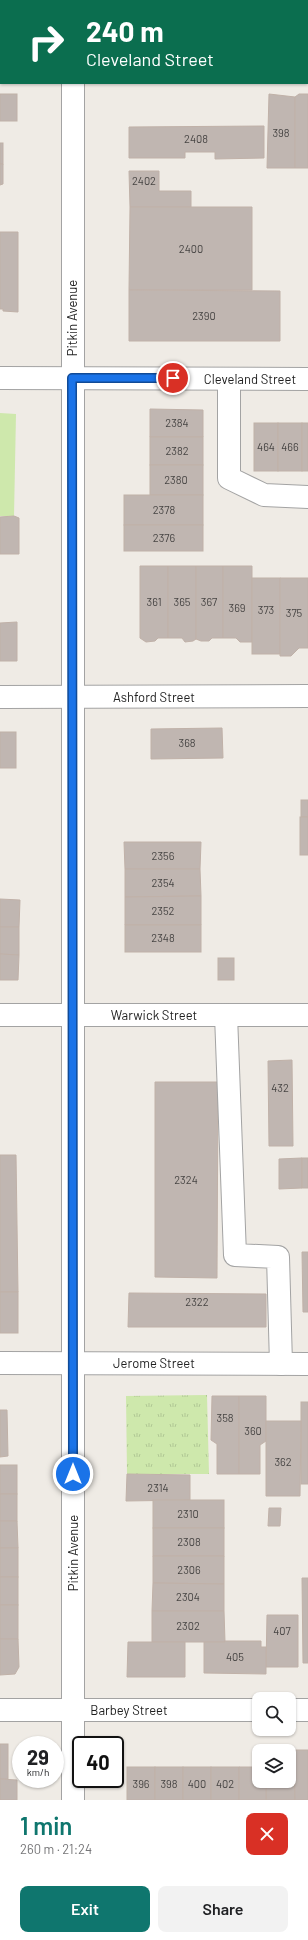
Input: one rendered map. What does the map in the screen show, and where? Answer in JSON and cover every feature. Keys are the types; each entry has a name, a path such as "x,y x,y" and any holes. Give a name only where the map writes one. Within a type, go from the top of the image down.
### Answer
{"street":[{"name":"Pitkin Avenue","path":"72,84 73,1800"},
{"name":"Cleveland Street","path":"0,378 308,379"},
{"path":"229,378 229,478 264,495 308,497"},
{"name":"Ashford Street","path":"0,697 308,696"},
{"name":"Warwick Street","path":"0,1015 308,1016"},
{"path":"226,1015 236,1255 278,1257 281,1364"},
{"name":"Jerome Street","path":"0,1363 308,1364"},
{"name":"Barbey Street","path":"0,1710 252,1710"},
{"path":"296,1710 308,1710"}],"green space":[{"path":"0,413 16,414 14,516 0,516"},
{"path":"207,1395 209,1474 127,1474 126,1396"}],"building":[{"path":"0,94 17,94 17,121 0,121"},
{"path":"269,94 295,97 295,168 267,168"},
{"path":"299,94 308,94 308,168 295,168 295,97"},
{"path":"264,126 264,158 215,159 215,152 185,152 185,158 129,158 129,127"},
{"path":"0,143 3,143 3,164 0,164"},
{"path":"0,164 3,164 3,184 0,185"},
{"path":"129,171 159,171 159,191 191,191 191,207 130,207"},
{"path":"130,207 252,207 252,290 129,290"},
{"path":"0,232 18,232 18,312 3,311 3,309 0,309"},
{"path":"129,290 280,291 280,341 129,341"},
{"path":"150,409 203,410 203,437 150,437"},
{"path":"254,423 278,423 278,471 254,471"},
{"path":"278,423 302,423 302,471 278,471"},
{"path":"302,423 308,423 308,471 302,471"},
{"path":"150,437 203,437 203,465 150,465"},
{"path":"150,465 203,465 203,495 150,495"},
{"path":"124,495 203,495 203,525 124,525"},
{"path":"14,516 19,518 19,554 0,554 0,517"},
{"path":"124,525 203,525 203,551 124,551"},
{"path":"140,566 168,566 168,638 158,638 155,641 146,642 140,638"},
{"path":"168,566 196,566 196,639 193,641 185,642 182,638 168,638"},
{"path":"196,566 223,566 223,638 212,638 209,641 201,641 196,639"},
{"path":"223,566 252,566 252,642 240,642 236,638 223,638"},
{"path":"252,578 280,578 280,654 252,654"},
{"path":"280,578 308,578 308,648 299,648 291,656 280,656"},
{"path":"17,622 17,661 0,661 0,623"},
{"path":"222,728 223,758 151,759 151,729"},
{"path":"0,732 16,732 16,768 0,768"},
{"path":"301,800 308,800 308,817 301,817"},
{"path":"300,817 308,817 308,855 300,855"},
{"path":"124,842 201,842 200,869 125,869"},
{"path":"125,869 200,869 201,896 125,897"},
{"path":"201,896 201,925 125,925 125,897"},
{"path":"0,899 20,900 19,927 0,927"},
{"path":"125,925 201,925 201,952 125,952"},
{"path":"0,927 19,927 19,955 0,954"},
{"path":"0,954 19,955 18,980 0,980"},
{"path":"218,958 234,958 234,980 218,980"},
{"path":"292,1060 293,1146 269,1146 268,1061"},
{"path":"155,1082 218,1082 217,1278 155,1277"},
{"path":"0,1155 16,1155 18,1292 0,1292"},
{"path":"302,1158 302,1188 279,1189 279,1159"},
{"path":"302,1158 308,1158 308,1188 302,1188"},
{"path":"302,1252 308,1252 308,1312 303,1312"},
{"path":"0,1292 18,1292 18,1333 0,1333"},
{"path":"129,1293 266,1294 266,1327 128,1327"},
{"path":"212,1396 239,1396 239,1474 217,1474 217,1444 211,1440"},
{"path":"239,1396 266,1396 266,1441 260,1445 260,1474 239,1474"},
{"path":"301,1402 308,1402 308,1484 301,1484"},
{"path":"0,1410 7,1410 8,1456 0,1457"},
{"path":"266,1421 301,1421 300,1496 266,1496"},
{"path":"0,1465 17,1465 17,1494 0,1494"},
{"path":"127,1474 190,1475 190,1500 126,1501"},
{"path":"0,1494 17,1494 17,1521 0,1521"},
{"path":"153,1500 224,1500 224,1528 153,1528"},
{"path":"269,1508 281,1508 280,1526 268,1526"},
{"path":"0,1521 17,1521 18,1548 0,1548"},
{"path":"153,1528 224,1528 224,1556 153,1556"},
{"path":"0,1548 18,1548 18,1577 0,1577"},
{"path":"153,1556 224,1556 224,1584 153,1583"},
{"path":"0,1577 18,1577 18,1605 0,1605"},
{"path":"302,1578 308,1578 308,1663 303,1663"},
{"path":"153,1583 224,1584 224,1611 152,1611"},
{"path":"0,1605 18,1605 18,1639 0,1639"},
{"path":"152,1611 224,1611 225,1642 152,1642"},
{"path":"267,1615 298,1615 298,1667 266,1667"},
{"path":"0,1639 18,1639 19,1667 15,1674 0,1675"},
{"path":"224,1641 261,1641 261,1647 266,1647 266,1674 204,1673 204,1642 225,1642"},
{"path":"128,1642 185,1642 185,1677 127,1677"},
{"path":"0,1744 8,1744 8,1779 0,1779"},
{"path":"296,1750 308,1750 308,1800 295,1800"},
{"path":"127,1767 155,1767 155,1800 127,1800"},
{"path":"155,1767 183,1767 183,1800 155,1800"},
{"path":"183,1767 211,1767 211,1800 183,1800"},
{"path":"211,1767 239,1767 239,1800 211,1800"},
{"path":"239,1767 252,1767 252,1788 266,1788 266,1800 239,1800"},
{"path":"0,1779 12,1780 12,1788 17,1788 17,1800 0,1800"},
{"path":"266,1788 295,1788 295,1800 266,1800"}],"route":[{"path":"73,1474 72,378 173,378"}]}
